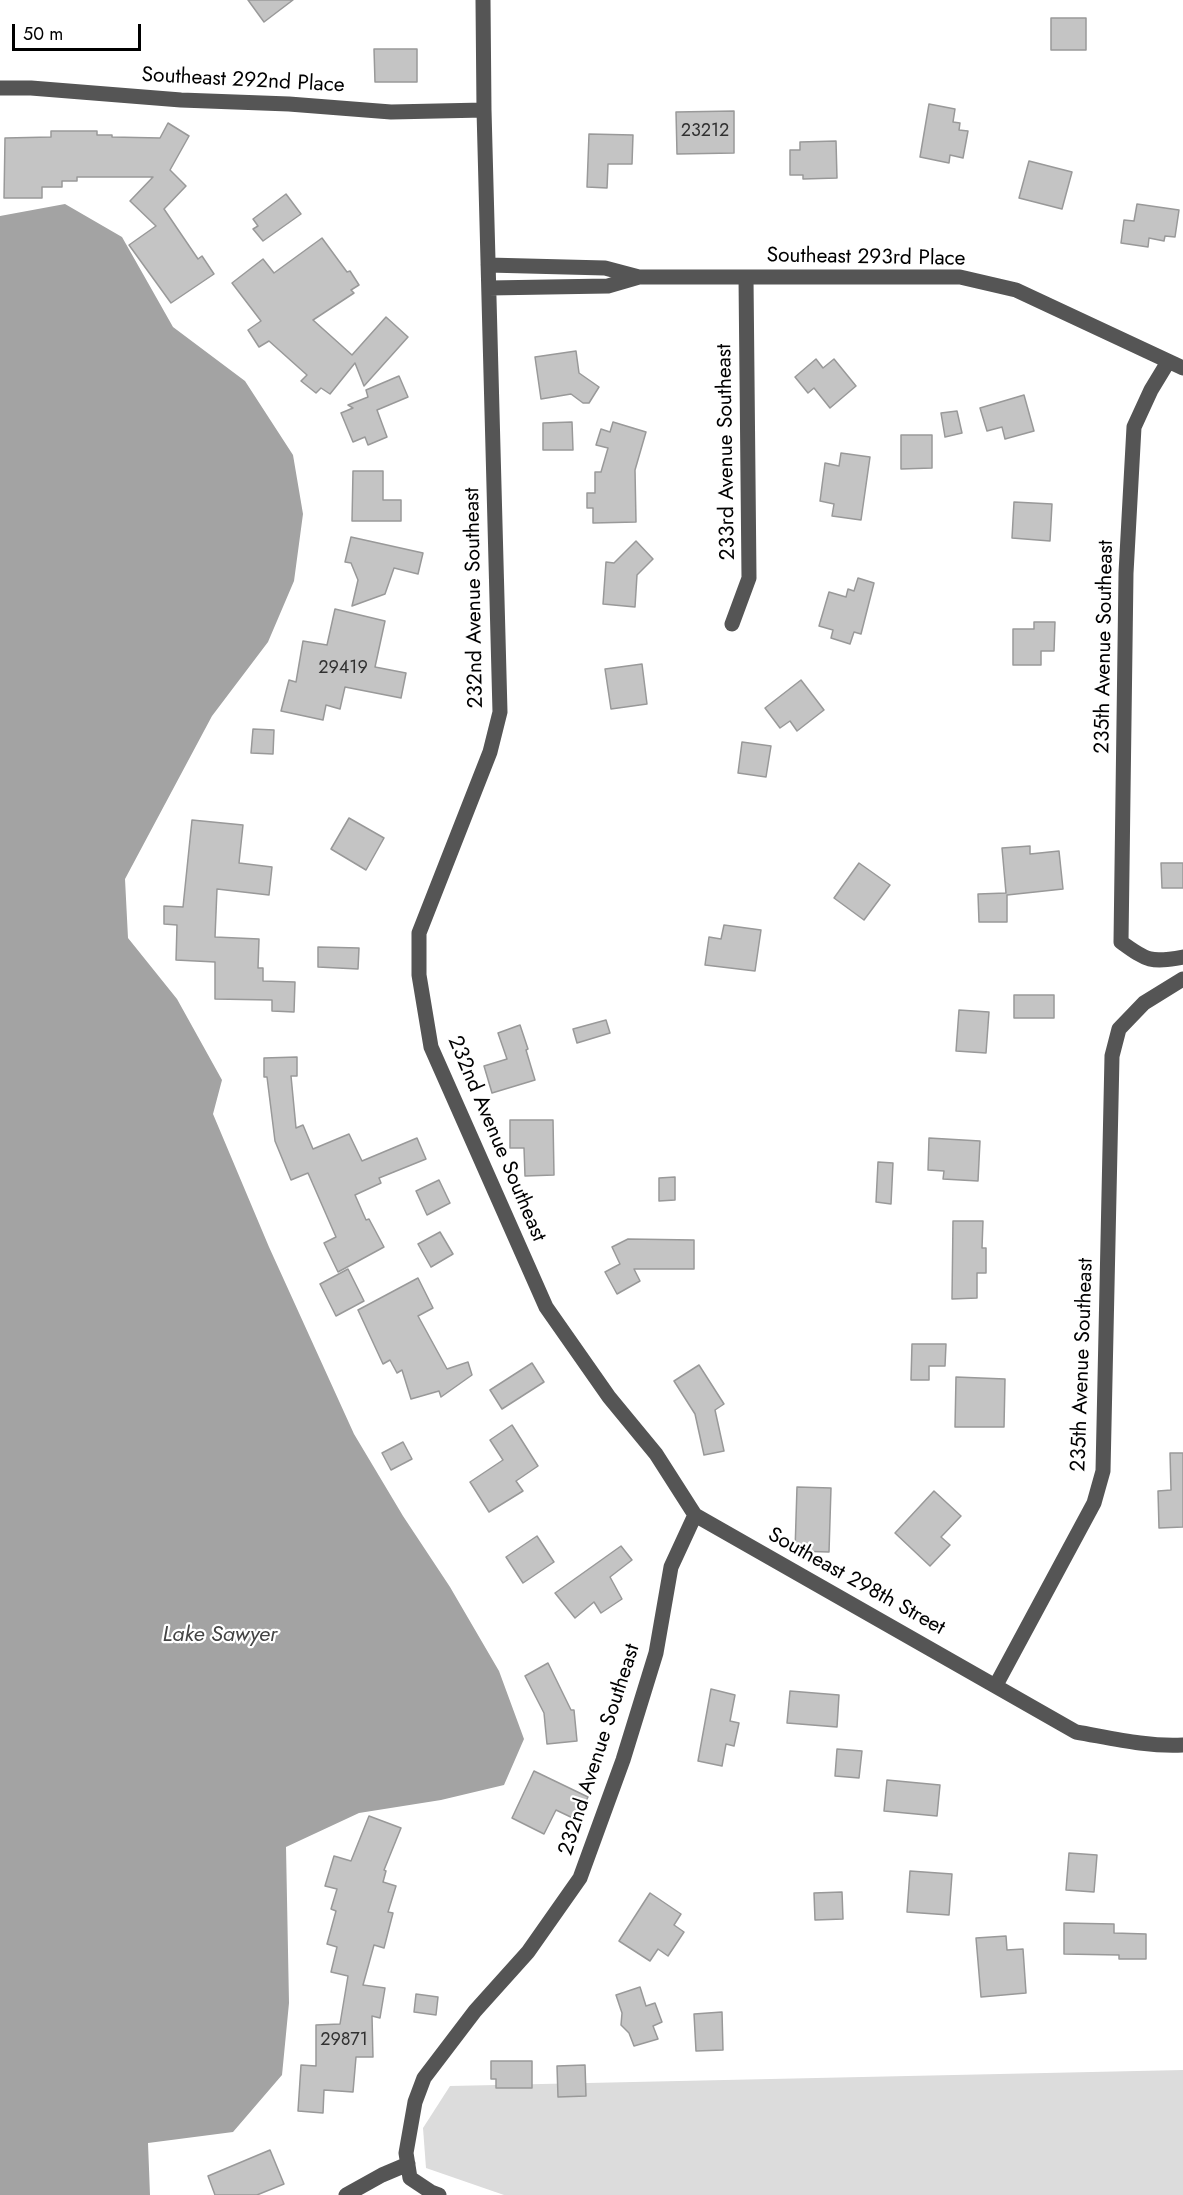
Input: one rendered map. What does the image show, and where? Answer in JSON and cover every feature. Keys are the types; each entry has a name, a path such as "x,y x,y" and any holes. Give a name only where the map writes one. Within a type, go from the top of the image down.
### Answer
{"street":[{"name":"232nd Avenue Southeast","path":"408,2164 406,2153 415,2102 424,2078 475,2011 528,1952 580,1878 623,1760 656,1653 671,1567 695,1515 656,1454 609,1397 546,1307 435,1056 425,1017 419,975 419,933 490,752 500,712 483,0"},
{"name":"Southeast 292nd Place","path":"0,88 31,88 181,100 289,104 391,112 484,110"},
{"name":"Southeast 293rd Place","path":"488,265 605,268 639,278"},
{"name":"233rd Avenue Southeast","path":"732,624 749,578 746,277"},
{"name":"Southeast 293rd Place","path":"489,288 608,286 639,278 960,277 1016,290 1183,368"},
{"name":"235th Avenue Southeast","path":"1168,362 1151,390 1134,428 1126,573 1121,942 1142,958 1160,961 1183,957"},
{"name":"235th Avenue Southeast","path":"996,1685 1094,1503 1103,1471 1112,1056 1119,1029 1144,1003 1183,979"},
{"name":"Southeast 298th Street","path":"695,1515 1076,1732 1167,1746 1183,1745"},
{"path":"346,2195 408,2164 410,2178 439,2195"}],"shaded area":[{"path":"1183,2070 1183,2195 504,2195 426,2168 423,2128 450,2086"}],"water":[{"name":"Lake Sawyer","path":"65,204 122,237 173,327 245,381 293,455 303,514 294,581 268,642 212,716 125,879 128,938 177,999 222,1080 213,1114 269,1247 354,1434 403,1516 450,1587 499,1671 524,1739 504,1785 441,1800 359,1813 286,1847 289,2003 282,2075 233,2132 148,2143 150,2195 0,2195 0,216"}],"building":[{"path":"248,0 293,0 264,22"},
{"path":"1051,18 1086,18 1086,50 1051,50"},
{"path":"374,49 417,49 417,82 375,82"},
{"path":"929,104 955,109 953,122 960,123 959,130 968,131 963,158 950,155 949,163 920,157"},
{"path":"734,111 734,153 677,154 676,112"},
{"path":"168,123 189,136 170,170 186,186 164,209 198,259 202,256 214,274 171,303 129,245 156,226 130,201 153,177 77,177 77,181 62,181 62,187 42,187 42,198 4,198 5,138 51,137 51,131 97,131 97,135 112,135 112,137 160,138"},
{"path":"589,134 633,135 632,164 608,164 607,188 587,187"},
{"path":"836,141 837,178 803,179 803,175 790,175 790,150 800,150 800,142"},
{"path":"1029,161 1072,172 1062,209 1019,198"},
{"path":"286,194 301,214 263,241 253,229 258,226 253,219"},
{"path":"1137,204 1179,210 1175,237 1165,236 1164,241 1149,238 1148,247 1121,243 1124,220 1134,221"},
{"path":"322,238 359,285 351,290 354,293 313,320 352,355 386,317 408,337 364,386 355,363 330,394 321,388 316,393 301,381 307,375 269,341 259,347 248,330 261,321 232,283 263,259 274,273"},
{"path":"576,351 579,373 599,387 589,403 583,403 571,394 541,399 535,357"},
{"path":"816,359 823,368 834,359 856,386 830,408 814,388 808,393 795,377"},
{"path":"399,376 408,397 377,410 387,437 368,445 365,437 353,442 341,413 353,408 348,405 368,397 366,390"},
{"path":"1024,395 1034,431 1005,439 1002,427 987,431 980,408"},
{"path":"957,411 962,433 945,437 941,413"},
{"path":"572,422 573,450 543,450 543,423"},
{"path":"613,422 646,432 635,470 636,522 593,523 593,508 587,508 587,493 595,493 595,472 601,472 608,448 596,445 601,429 610,432"},
{"path":"901,435 932,435 932,468 901,469"},
{"path":"841,453 870,457 861,520 832,516 834,504 820,501 825,463 839,466"},
{"path":"353,471 383,471 383,500 401,500 401,521 352,521"},
{"path":"1014,502 1052,504 1050,541 1012,538"},
{"path":"351,537 423,553 418,574 394,568 385,594 352,606 358,580 351,563 345,562"},
{"path":"636,541 653,559 637,575 635,607 603,604 606,562 614,563"},
{"path":"858,578 874,583 861,634 854,632 850,644 831,638 833,630 819,626 829,592 846,597 848,589 854,591"},
{"path":"335,609 385,621 375,667 406,673 401,698 345,687 340,709 326,705 323,720 281,711 289,680 296,682 303,641 327,645"},
{"path":"1034,622 1055,622 1054,651 1041,651 1041,665 1013,665 1013,629 1034,629"},
{"path":"642,664 647,704 611,709 605,669"},
{"path":"801,680 824,710 797,731 790,721 780,728 765,708"},
{"path":"253,729 274,730 273,754 251,753"},
{"path":"742,742 771,746 766,777 738,773"},
{"path":"349,818 384,838 366,870 331,849"},
{"path":"192,820 243,825 239,863 272,867 269,895 217,889 215,937 259,939 258,968 263,968 263,981 295,982 294,1012 272,1011 272,1000 215,999 215,962 176,960 177,925 164,924 164,906 183,907"},
{"path":"1030,846 1030,854 1059,851 1063,889 1007,895 1007,922 979,922 978,894 1006,893 1002,848"},
{"path":"859,863 890,885 864,920 834,898"},
{"path":"1161,863 1183,863 1183,888 1162,888"},
{"path":"724,925 761,930 755,971 705,965 709,937 721,939"},
{"path":"318,947 359,948 358,969 318,967"},
{"path":"1014,995 1054,995 1054,1018 1014,1018"},
{"path":"959,1010 989,1012 986,1053 956,1051"},
{"path":"606,1020 610,1033 577,1043 573,1029"},
{"path":"520,1025 535,1080 492,1093 484,1066 507,1059 498,1033"},
{"path":"297,1057 297,1076 291,1076 296,1128 303,1125 313,1149 349,1134 362,1161 417,1138 426,1159 379,1178 381,1183 355,1195 366,1220 369,1219 384,1247 338,1272 324,1243 336,1237 308,1173 291,1180 275,1141 267,1077 264,1077 264,1058"},
{"path":"510,1120 553,1120 554,1175 525,1176 524,1148 510,1148"},
{"path":"929,1138 980,1141 978,1181 943,1179 944,1171 928,1170"},
{"path":"878,1162 893,1163 891,1204 876,1202"},
{"path":"675,1177 675,1200 659,1201 659,1178"},
{"path":"439,1180 450,1203 427,1215 416,1191"},
{"path":"953,1221 983,1221 982,1248 986,1248 986,1273 977,1273 977,1298 952,1299"},
{"path":"440,1232 453,1254 431,1267 418,1244"},
{"path":"628,1239 694,1240 694,1269 634,1269 640,1281 617,1294 605,1272 620,1264 612,1247"},
{"path":"348,1269 364,1301 336,1316 320,1284"},
{"path":"418,1278 433,1308 418,1316 447,1369 468,1362 472,1375 441,1397 439,1391 411,1399 402,1370 397,1373 390,1360 383,1364 358,1310"},
{"path":"912,1344 946,1344 945,1366 929,1366 929,1380 911,1380"},
{"path":"532,1363 544,1382 502,1409 490,1390"},
{"path":"699,1365 724,1404 715,1410 724,1451 704,1455 695,1414 674,1381"},
{"path":"956,1377 1005,1379 1004,1427 955,1427"},
{"path":"512,1425 538,1466 516,1481 523,1491 489,1512 470,1482 503,1460 490,1440"},
{"path":"403,1442 412,1459 391,1470 382,1453"},
{"path":"1170,1453 1183,1453 1183,1527 1159,1528 1158,1491 1171,1490"},
{"path":"797,1487 831,1488 829,1552 795,1551"},
{"path":"934,1491 961,1516 941,1537 950,1545 930,1566 895,1533"},
{"path":"537,1536 554,1562 523,1583 506,1557"},
{"path":"621,1546 632,1560 610,1577 622,1599 601,1613 594,1602 575,1618 555,1593"},
{"path":"548,1663 571,1710 574,1710 577,1741 547,1744 544,1713 525,1676"},
{"path":"711,1689 735,1695 730,1721 739,1723 734,1746 726,1744 722,1766 698,1761"},
{"path":"790,1691 839,1695 837,1727 787,1723"},
{"path":"837,1749 862,1751 859,1778 835,1776"},
{"path":"534,1771 588,1797 577,1820 556,1810 544,1834 512,1818"},
{"path":"887,1780 940,1785 937,1816 884,1811"},
{"path":"369,1816 401,1828 384,1870 386,1871 383,1882 396,1886 388,1912 393,1913 384,1948 374,1945 363,1985 385,1988 380,2018 372,2016 373,2057 356,2057 353,2092 324,2090 323,2113 298,2111 301,2065 316,2066 316,2025 340,2024 348,1976 331,1972 337,1947 327,1944 336,1911 331,1909 337,1889 325,1886 334,1856 351,1861"},
{"path":"1069,1853 1097,1855 1094,1892 1066,1890"},
{"path":"910,1871 952,1874 949,1915 907,1912"},
{"path":"842,1892 843,1919 815,1920 814,1893"},
{"path":"650,1893 681,1914 674,1925 684,1932 668,1956 658,1949 650,1961 619,1941"},
{"path":"1064,1923 1114,1924 1114,1933 1146,1934 1146,1959 1119,1959 1119,1955 1064,1954"},
{"path":"1006,1936 1007,1950 1023,1949 1026,1993 981,1997 976,1938"},
{"path":"640,1987 646,2006 655,2003 662,2022 653,2026 658,2039 634,2046 629,2033 621,2025 622,2013 616,1995"},
{"path":"416,1994 438,1997 436,2015 414,2012"},
{"path":"722,2012 723,2050 696,2051 694,2014"},
{"path":"491,2061 532,2061 532,2088 496,2088 496,2079 491,2079"},
{"path":"585,2065 586,2096 558,2097 557,2066"},
{"path":"270,2150 284,2184 257,2195 215,2195 208,2176"}]}
